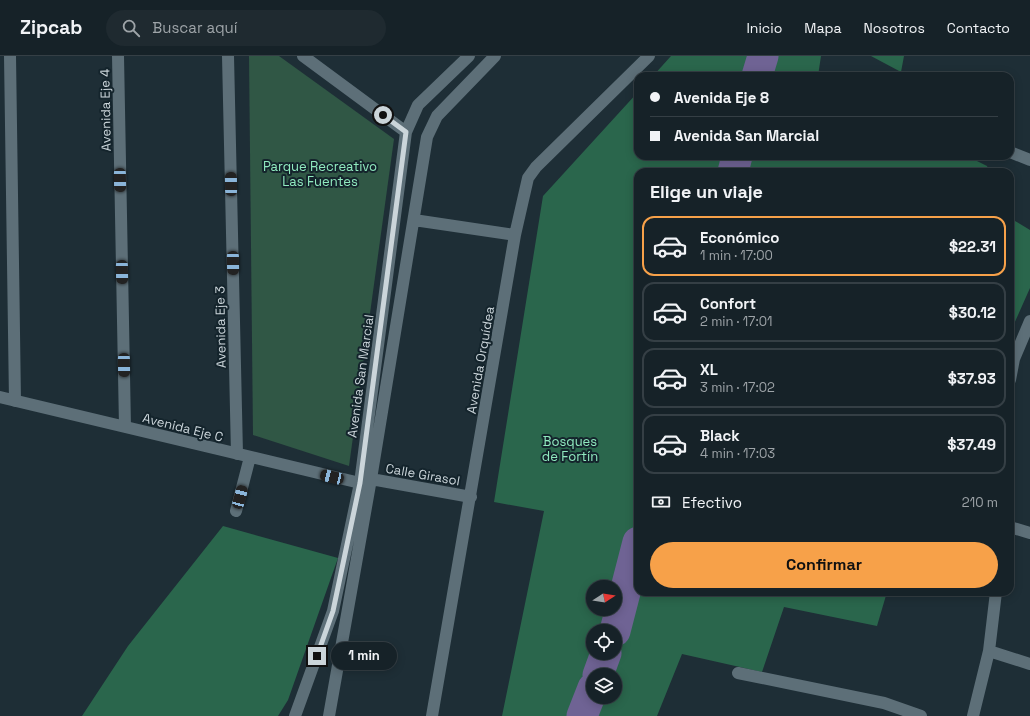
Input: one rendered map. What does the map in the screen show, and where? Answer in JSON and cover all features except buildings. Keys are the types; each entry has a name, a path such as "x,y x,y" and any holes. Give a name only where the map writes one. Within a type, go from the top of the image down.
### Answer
{"street":[{"path":"10,56 15,401"},
{"name":"Avenida Eje 4","path":"118,56 125,427"},
{"name":"Avenida Eje 3","path":"228,56 237,454"},
{"path":"303,56 406,132"},
{"name":"Avenida San Marcial","path":"295,716 333,611 366,481 406,132 418,105 469,56"},
{"path":"329,716 366,481 414,220 427,137 437,116 496,56"},
{"name":"Avenida Orquídea","path":"432,716 515,235 528,178 536,167 649,56"},
{"path":"1014,154 1030,160"},
{"path":"414,220 515,235"},
{"path":"1014,359 1030,321"},
{"name":"Avenida Eje C","path":"0,397 250,457 366,481"},
{"path":"236,511 250,457"},
{"name":"Calle Girasol","path":"366,481 471,497"},
{"path":"1014,528 1030,532"},
{"path":"973,716 989,651 996,596"},
{"path":"989,651 1030,664"},
{"path":"738,673 884,703 921,716"}],"green space":[{"name":"Parque Recreativo Las Fuentes","path":"249,56 279,56 394,139 349,466 253,435"},
{"path":"671,56 821,56 819,72 657,72"},
{"path":"871,56 904,56 901,72"},
{"name":"Bosques de Fortín","path":"634,96 634,160 975,160 987,166 988,168 634,168 634,596 886,596 877,626 784,607 762,672 682,654 657,716 502,716 544,511 494,502 543,196"},
{"path":"1014,220 1030,230 1030,288 1014,324"},
{"path":"223,526 338,558 288,700 278,716 82,716 128,646"}],"waterway":[{"path":"758,72 763,56"},
{"path":"734,168 736,160"},
{"path":"617,624 634,557"},
{"path":"601,668 603,660"},
{"path":"582,716 587,704"}],"route":[{"path":"317,656 333,611 360,483 406,132 383,115"}]}
